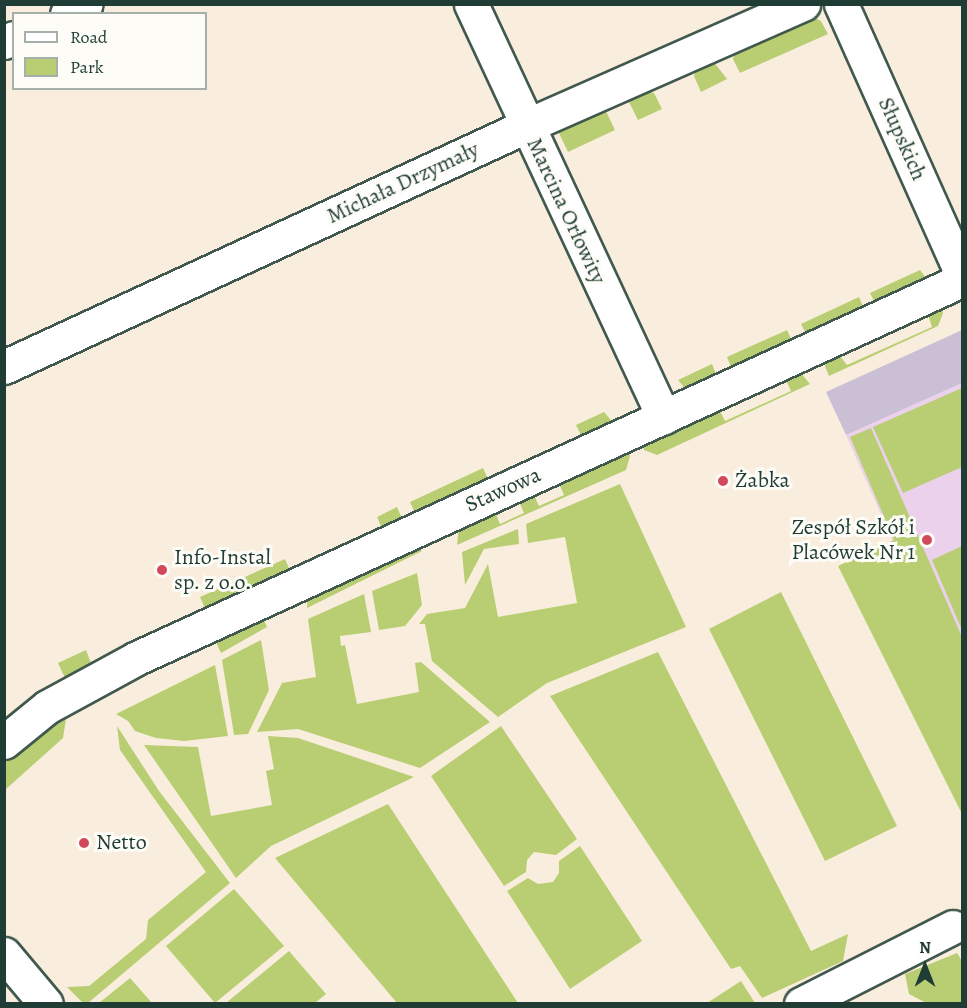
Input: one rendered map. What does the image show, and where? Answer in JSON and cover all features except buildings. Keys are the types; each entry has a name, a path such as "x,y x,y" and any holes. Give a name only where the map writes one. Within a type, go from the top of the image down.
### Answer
{"street":[{"path":"70,12 86,4"},
{"name":"Marcina Orłowity","path":"471,4 526,126 664,417"},
{"name":"Michała Drzymały","path":"4,367 526,126 803,4"},
{"name":"Słupskich","path":"841,4 963,274"},
{"name":"Stawowa","path":"4,742 47,707 137,658 963,280"},
{"name":"Stawowa","path":"4,717 47,707"},
{"path":"801,1004 953,927"},
{"path":"4,954 46,1004"}],"shaded area":[{"path":"962,330 962,383 846,435 826,392"},
{"name":"Zespół Szkół i Placówek Nr 1","path":"962,383 962,698 846,435"}],"green space":[{"path":"812,16 821,21 828,34 740,73 733,59 735,51"},
{"path":"713,61 727,79 701,92 694,76 696,69"},
{"path":"647,91 654,93 662,109 638,120 628,100"},
{"path":"605,109 615,130 568,152 558,131"},
{"path":"920,270 929,282 877,307 870,293"},
{"path":"859,297 865,311 808,338 801,324"},
{"path":"940,303 943,313 938,326 829,376 825,366 828,354 837,352 847,365 932,327 927,311"},
{"path":"787,330 794,345 733,372 727,357"},
{"path":"712,364 718,379 688,392 678,380"},
{"path":"793,371 801,373 810,384 657,455 644,450 640,440 719,409 725,421 791,391 786,380"},
{"path":"962,388 962,467 903,493 873,427"},
{"path":"604,412 616,426 584,441 576,425"},
{"path":"871,428 962,637 962,814 838,566 894,540 850,437"},
{"path":"626,447 630,456 626,470 457,545 459,528 493,507 500,524 524,513 517,497 532,491 539,506 564,495 557,479"},
{"path":"483,468 490,483 417,517 410,502"},
{"path":"620,484 686,627 547,683 498,717 432,661 425,624 419,624 427,614 465,608 488,564 498,617 577,603 565,537 528,543 526,524"},
{"path":"397,507 404,523 384,533 377,517"},
{"path":"518,529 519,544 484,549 465,585 462,552"},
{"path":"416,546 422,551 307,608 308,594"},
{"path":"962,546 962,630 932,560"},
{"path":"285,559 292,575 207,613 200,597"},
{"path":"417,573 422,605 405,626 379,630 372,591"},
{"path":"781,592 897,826 825,861 709,629"},
{"path":"364,594 371,632 340,636 341,646 345,645 357,704 419,692 415,663 421,662 490,722 420,768 298,729 257,732 282,683 316,677 308,619"},
{"path":"263,618 267,627 221,653 215,640"},
{"path":"261,640 269,690 248,734 234,735 222,660"},
{"path":"86,650 92,666 65,678 58,663"},
{"path":"658,652 811,951 848,934 843,961 762,998 740,966 731,969 550,696"},
{"path":"215,665 228,736 184,741 156,738 135,731 128,721 116,714"},
{"path":"66,719 63,738 5,790 5,754"},
{"path":"117,726 159,791 230,883 88,1003 83,1003 67,987 89,986 146,939 148,920 206,872 120,750"},
{"path":"501,726 577,839 556,855 534,852 527,860 526,872 504,886 431,776"},
{"path":"268,736 298,738 414,777 271,846 236,878 144,745 198,747 211,816 272,805 266,771 274,769"},
{"path":"388,804 518,1003 397,1003 275,858"},
{"path":"580,846 642,941 570,989 507,891 528,878 538,884 553,882 559,873 559,861"},
{"path":"234,889 284,946 215,1003 166,946"},
{"path":"289,951 326,994 315,1003 226,1003"},
{"path":"957,953 962,961 962,1003 926,1003 909,994 905,974"},
{"path":"130,978 152,1003 99,1003"},
{"path":"741,981 755,1003 707,1003"}],"place":[{"name":"Żabka","path":"723,481"},
{"name":"Zespół Szkół i Placówek Nr 1","path":"927,540"},
{"name":"Info-Instal sp. z o.o.","path":"162,570"},
{"name":"Netto","path":"84,843"}]}
